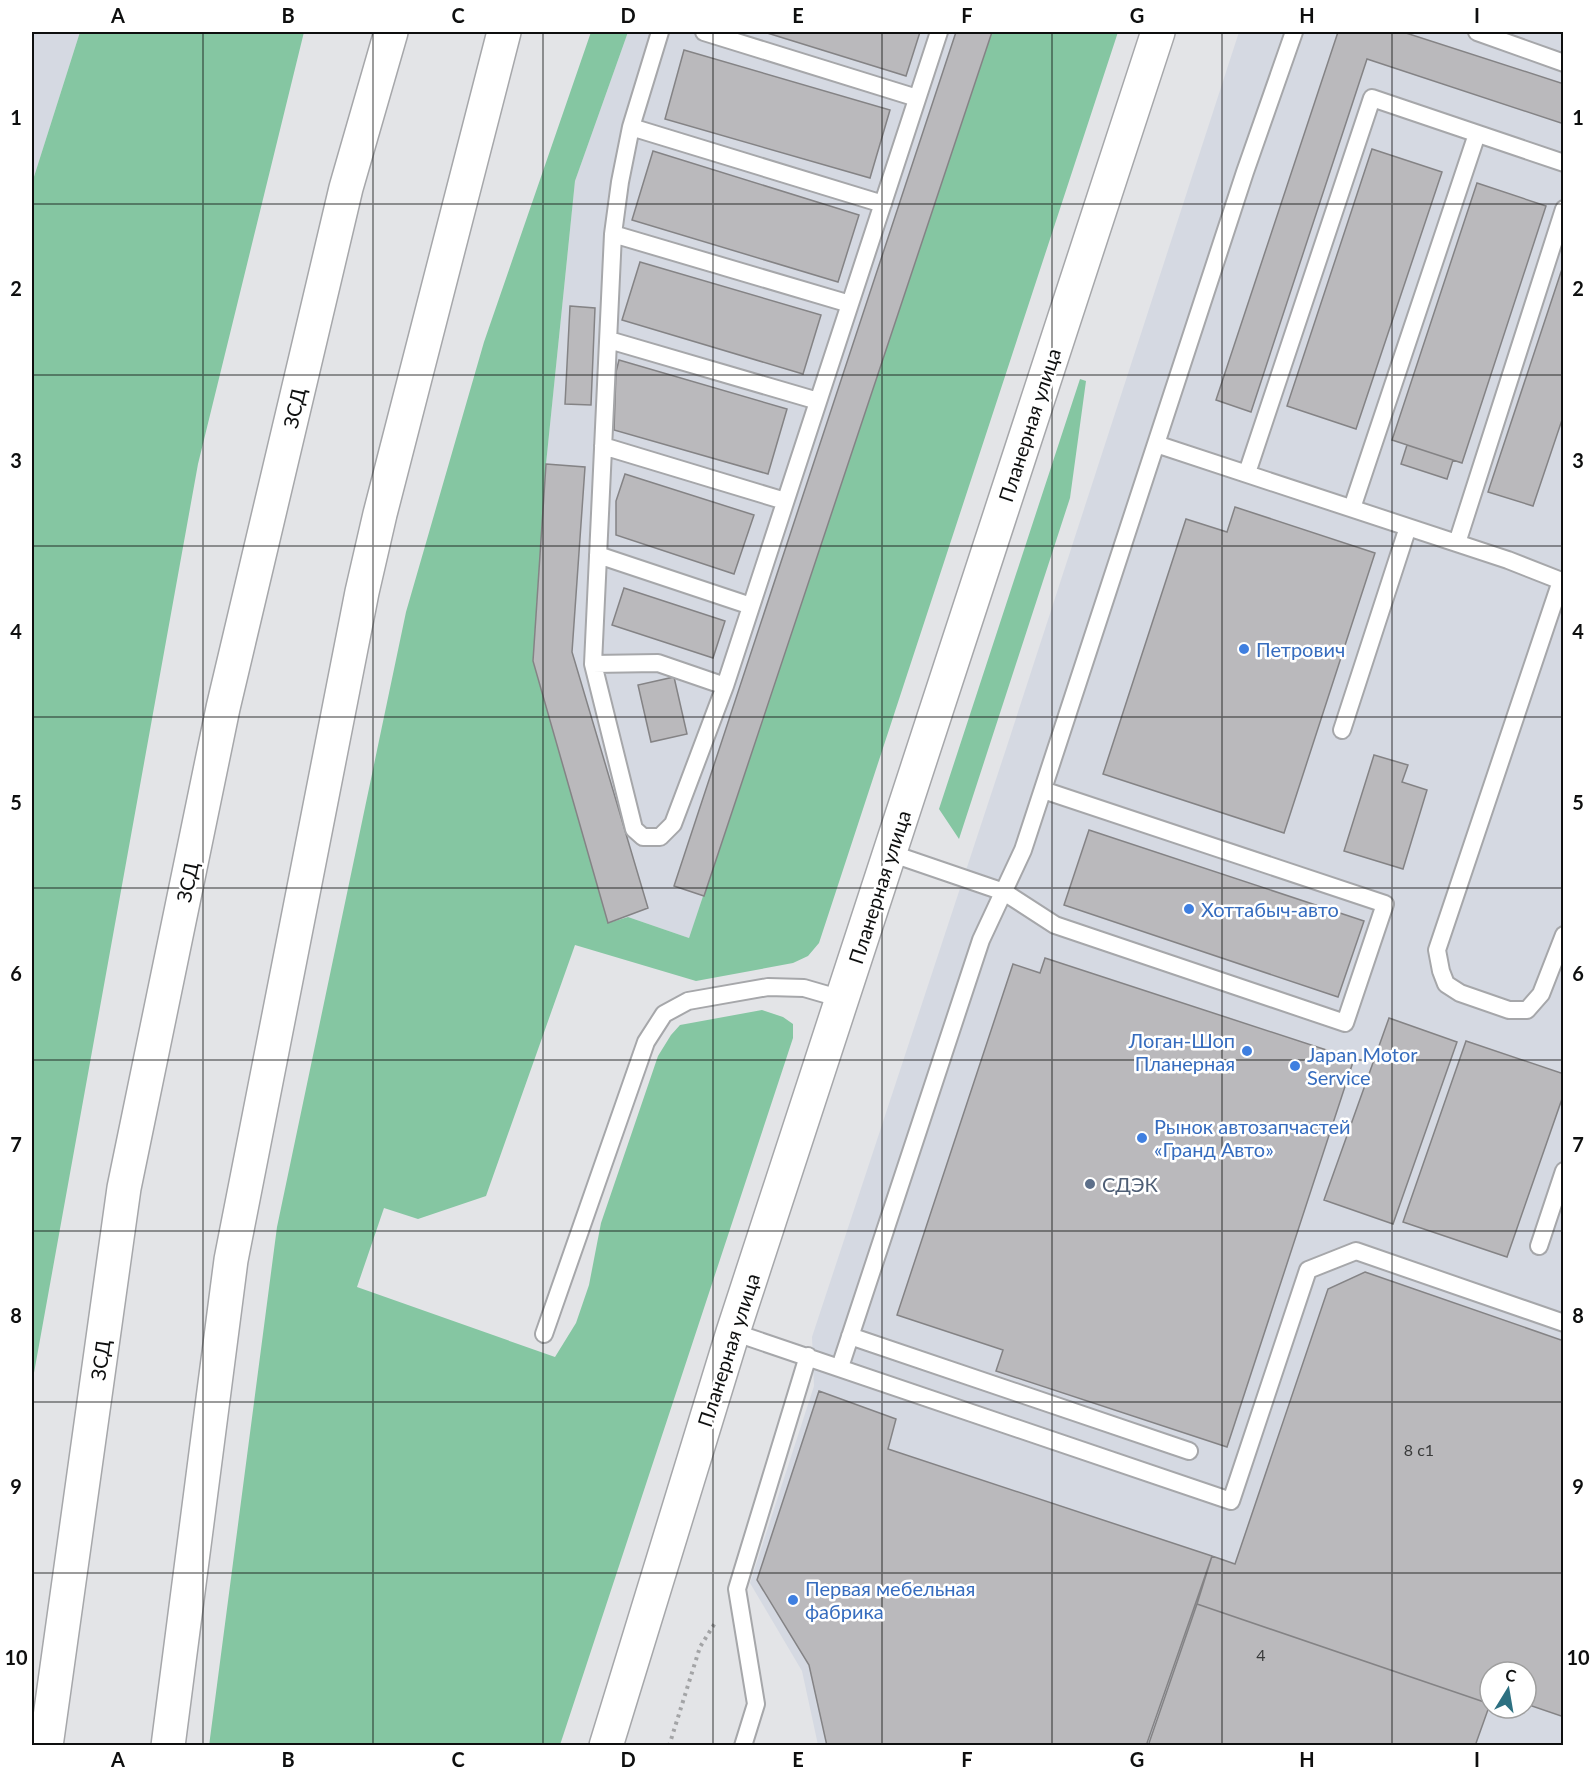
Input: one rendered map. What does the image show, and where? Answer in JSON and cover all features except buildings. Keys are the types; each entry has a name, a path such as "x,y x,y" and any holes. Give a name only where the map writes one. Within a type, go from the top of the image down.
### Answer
{"main road":[{"name":"ЗСД","path":"46,1746 124,1188 223,708 346,188 391,32"},
{"path":"168,1746 231,1260 362,592 504,32"},
{"name":"Планерная улица","path":"606,1746 733,1332 1158,32"}],"lane":[{"path":"660,32 631,127 620,182 614,234 593,664 634,829 643,837 660,837 673,824 724,686 939,32"},
{"path":"704,32 917,98"},
{"path":"840,1367 981,940 1023,850 1245,172 1294,32"},
{"path":"1477,32 1563,63"},
{"path":"1247,473 1372,98 1563,164"},
{"path":"631,127 883,204"},
{"path":"1352,508 1477,134"},
{"path":"1457,543 1563,208"},
{"path":"614,234 850,304"},
{"path":"609,340 818,401"},
{"path":"1156,444 1508,560 1562,582 1437,950 1441,971 1446,984 1460,993 1509,1010 1527,1010 1541,994 1563,935"},
{"path":"603,446 785,501"},
{"path":"1342,730 1408,527"},
{"path":"598,555 751,606"},
{"path":"593,664 658,663 724,686"},
{"path":"890,853 1004,892 1055,925 1345,1023 1385,904 1043,790"},
{"path":"544,1334 646,1042 664,1014 688,1001 768,987 804,988 842,999"},
{"path":"1539,1246 1563,1171"},
{"path":"733,1332 1231,1500 1308,1270 1356,1251 1563,1323"},
{"path":"850,1336 1189,1451"},
{"path":"743,1746 756,1704 737,1589 808,1356"}],"path":[{"path":"669,1746 700,1647 737,1589"}],"shaded area":[{"path":"32,32 80,32 32,183"},
{"path":"628,32 992,32 689,938 628,917 608,923 533,661 546,464 575,181"},
{"path":"1239,32 1563,32 1563,1745 818,1745 802,1671 750,1583 814,1386 812,1337"}],"green space":[{"path":"80,32 304,32 198,464 32,1384 32,183"},
{"path":"591,32 628,32 575,181 546,464 533,661 608,923 628,917 689,938 992,32 1118,32 819,943 808,956 793,963 696,981 575,945 486,1196 418,1219 384,1208 357,1287 555,1357 576,1323 589,1285 601,1223 658,1056 671,1035 680,1025 762,1010 783,1017 793,1024 793,1038 560,1745 209,1746 277,1227 406,612 484,342"},
{"path":"1080,379 1086,381 1070,498 959,839 939,809"}],"place":[{"name":"Петрович","path":"1244,649"},
{"name":"Хоттабыч-авто","path":"1189,909"},
{"name":"Логан-Шоп Планерная","path":"1247,1051"},
{"name":"Japan Motor Service","path":"1295,1066"},
{"name":"Рынок автозапчастей «Гранд Авто»","path":"1142,1138"},
{"name":"СДЭК","path":"1090,1184"},
{"name":"Первая мебельная фабрика","path":"793,1600"}]}
